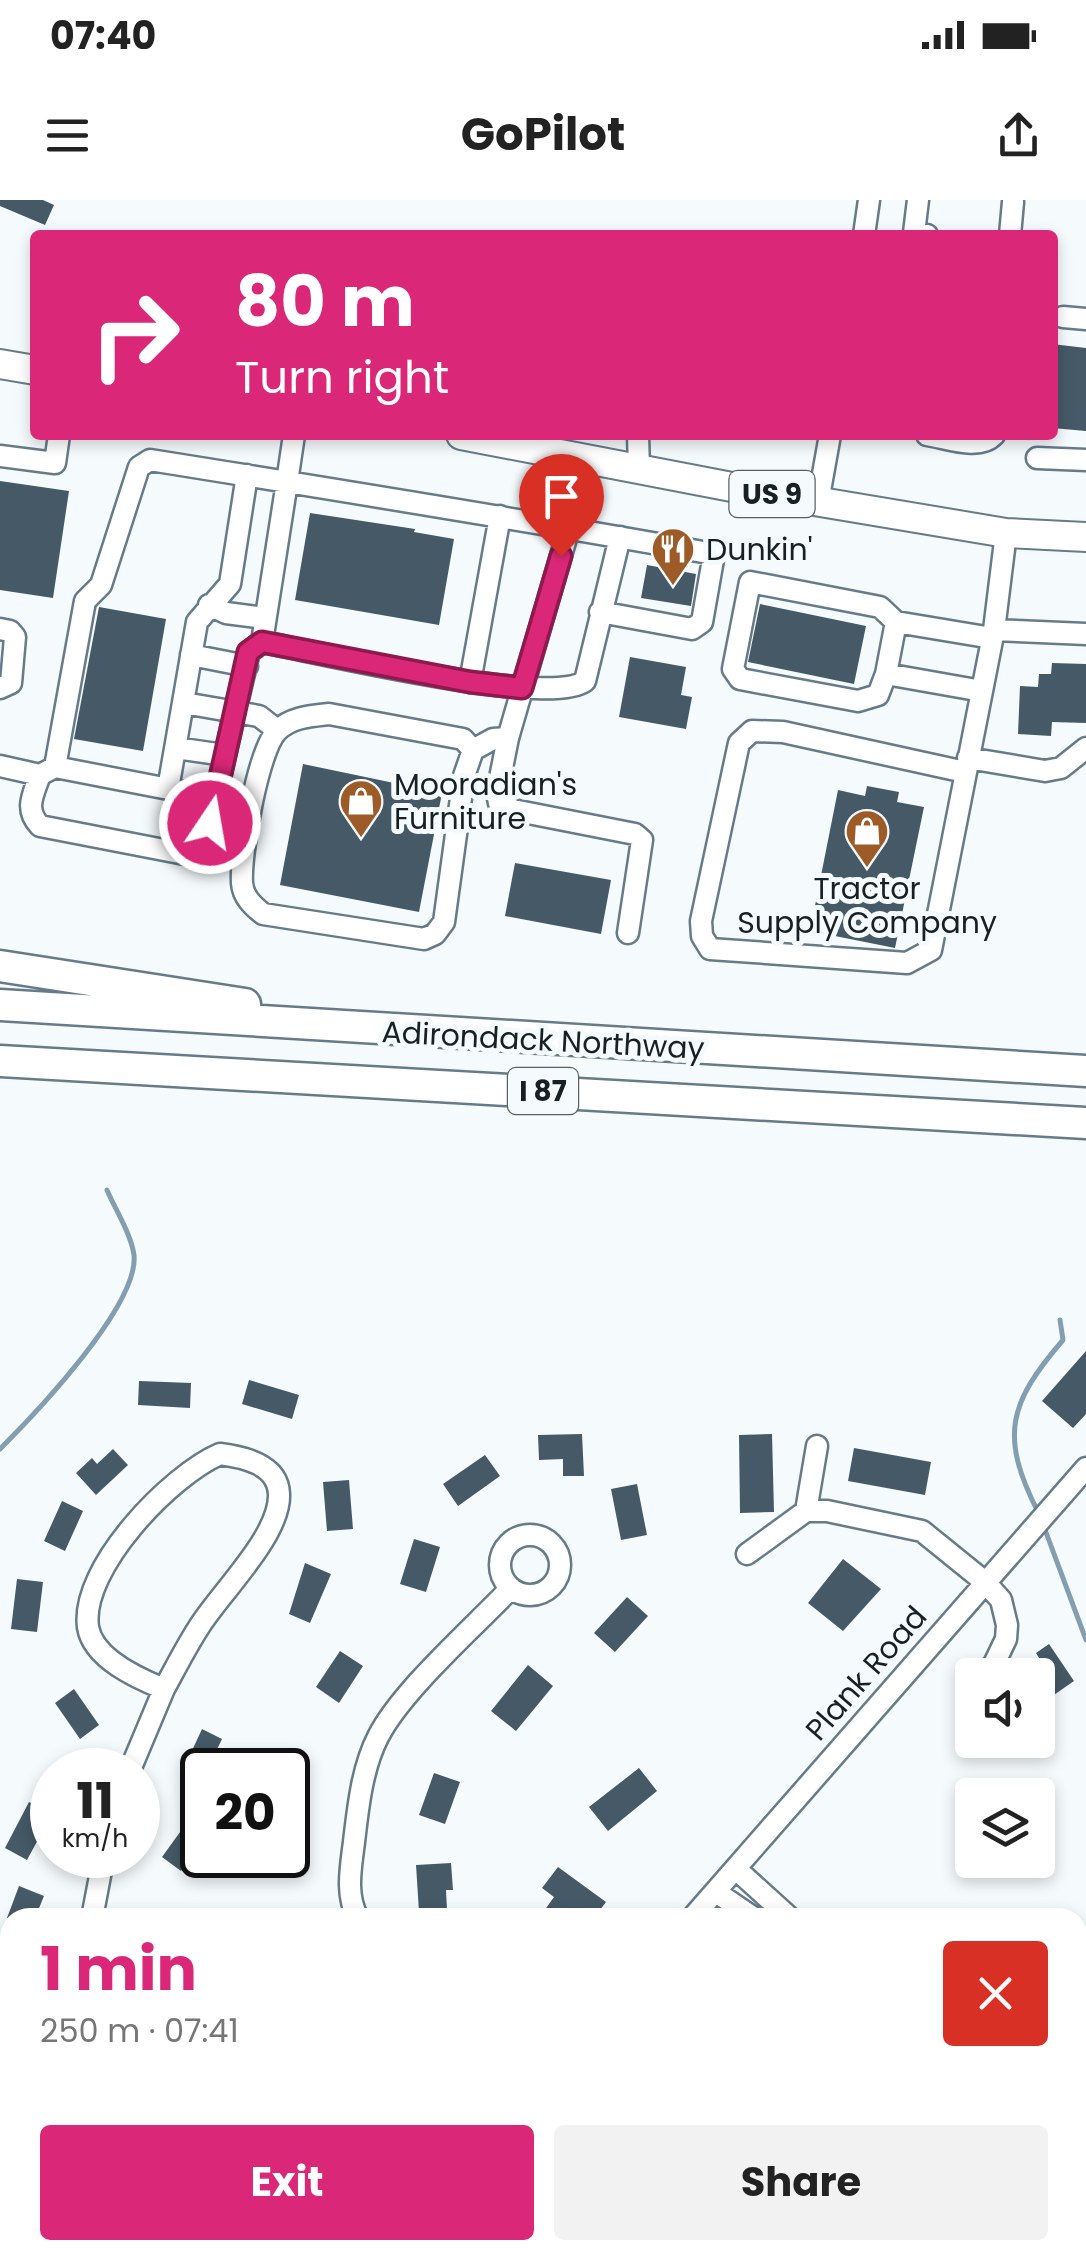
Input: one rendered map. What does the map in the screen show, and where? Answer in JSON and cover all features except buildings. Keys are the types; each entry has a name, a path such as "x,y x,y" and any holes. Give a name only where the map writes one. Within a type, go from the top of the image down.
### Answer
{"highway":[{"path":"0,966 436,1034"},
{"name":"Adirondack Northway","path":"0,1005 1086,1071"},
{"name":"Adirondack Northway","path":"0,1061 1086,1123"}],"main road":[{"path":"0,364 30,369"},
{"name":"US 9","path":"486,440 1006,533 1086,537"}],"street":[{"path":"865,230 869,200"},
{"path":"914,230 918,200"},
{"path":"1008,201 1010,230"},
{"path":"1064,317 1086,319"},
{"path":"0,456 55,463 58,440"},
{"path":"293,440 287,482 266,618 262,642 248,652 204,848 194,856 40,826 32,818 30,804 47,771 85,601 101,585 140,467 150,460 246,475 287,482 500,516 714,554 702,622 692,628 600,612"},
{"path":"638,440 638,470"},
{"path":"818,502 829,440"},
{"path":"1036,458 1086,460"},
{"path":"582,459 569,528 508,738 497,793 500,803 513,810 635,834 642,840 628,934"},
{"path":"168,789 198,622 230,584 246,475"},
{"path":"470,682 500,516"},
{"path":"1006,533 993,634 966,765 931,950 907,964 710,948 702,936 701,921 739,742 752,732 783,732 966,765 1045,771 1061,768 1086,748"},
{"path":"262,642 470,682 574,689 585,681 620,537"},
{"path":"896,622 882,691 863,701 736,677 733,669 750,582 880,607 896,622 993,634 1086,634"},
{"path":"209,605 226,613 266,618"},
{"path":"0,630 10,631 15,637 10,683 0,688"},
{"path":"191,655 246,666"},
{"path":"886,674 982,691"},
{"path":"184,702 259,716 278,730"},
{"path":"474,750 463,740 329,714 300,717 278,730 264,750 254,790 242,885 249,902 263,914 408,940 435,934 444,922 464,776 474,750 492,739 508,738"},
{"path":"176,748 224,755"},
{"path":"0,766 215,798"},
{"path":"806,1511 817,1446"},
{"path":"139,1748 164,1689 200,1625 274,1520 280,1496 276,1480 244,1457 220,1454 204,1460 162,1496 132,1527 96,1586 88,1626 91,1635 106,1654 135,1678 164,1689"},
{"name":"Plank Road","path":"701,1908 1086,1468"},
{"path":"747,1554 806,1511 827,1510 909,1526 931,1538 1001,1600 1006,1640 997,1658"},
{"path":"354,1908 350,1876 358,1801 376,1740 394,1712 511,1588"},
{"path":"736,1869 779,1908"},
{"path":"94,1908 100,1878"},
{"path":"716,1892 739,1908"}],"waterway":[{"path":"0,1449 82,1357 120,1301 131,1276 132,1247 107,1190"},
{"path":"1038,1512 1018,1462 1016,1421 1031,1383 1063,1340 1060,1320"},
{"path":"1044,1527 1086,1640"}],"place":[{"name":"Dunkin'","path":"673,587"},
{"name":"Mooradian's Furniture","path":"361,839"},
{"name":"Tractor Supply Company","path":"867,869"}],"route":[{"path":"210,823 248,652 262,642 470,682 522,688 561,556"}]}
